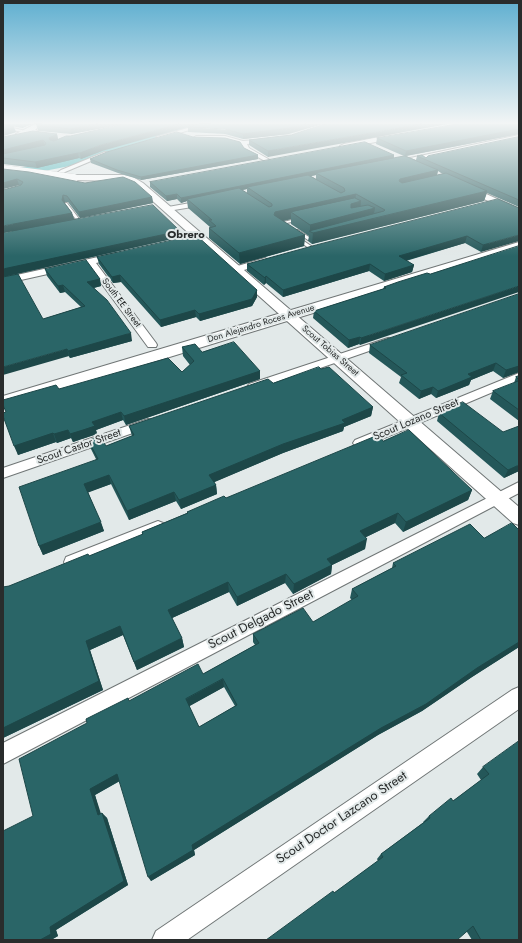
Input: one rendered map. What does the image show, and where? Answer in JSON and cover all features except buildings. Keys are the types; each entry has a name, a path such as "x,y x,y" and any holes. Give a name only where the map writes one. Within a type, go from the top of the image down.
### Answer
{"main road":[{"name":"Don Alejandro Roces Avenue","path":"3,402 285,312 435,260 519,236"},
{"name":"Don Alejandro Roces Avenue","path":"3,389 152,345 285,312 519,246"}],"street":[{"path":"50,180 70,168"},
{"path":"3,169 88,179 86,174 80,168"},
{"name":"Scout Tobias Street","path":"88,179 124,178 143,184 162,207 237,269 519,518"},
{"path":"461,186 519,212"},
{"path":"162,207 211,201"},
{"path":"481,206 496,202"},
{"path":"185,240 200,237"},
{"path":"297,252 316,247"},
{"path":"3,281 126,253"},
{"path":"237,269 275,259"},
{"name":"South EE Street","path":"90,261 152,345"},
{"path":"242,391 398,337"},
{"name":"Scout Lozano Street","path":"345,449 519,377"},
{"name":"Scout Castor Street","path":"3,473 161,419"},
{"name":"Scout Delgado Street","path":"3,754 519,487"},
{"path":"59,568 172,521"},
{"name":"Scout Doctor Lazcano Street","path":"165,940 519,697"}],"lane":[{"path":"66,204 79,221"},
{"path":"283,228 277,224 308,217"},
{"path":"285,223 308,239 323,235"},
{"path":"296,230 301,229"},
{"path":"296,237 316,247"}],"waterway":[{"path":"3,175 39,168"}],"district":[{"name":"Obrero","path":"186,235"}]}
